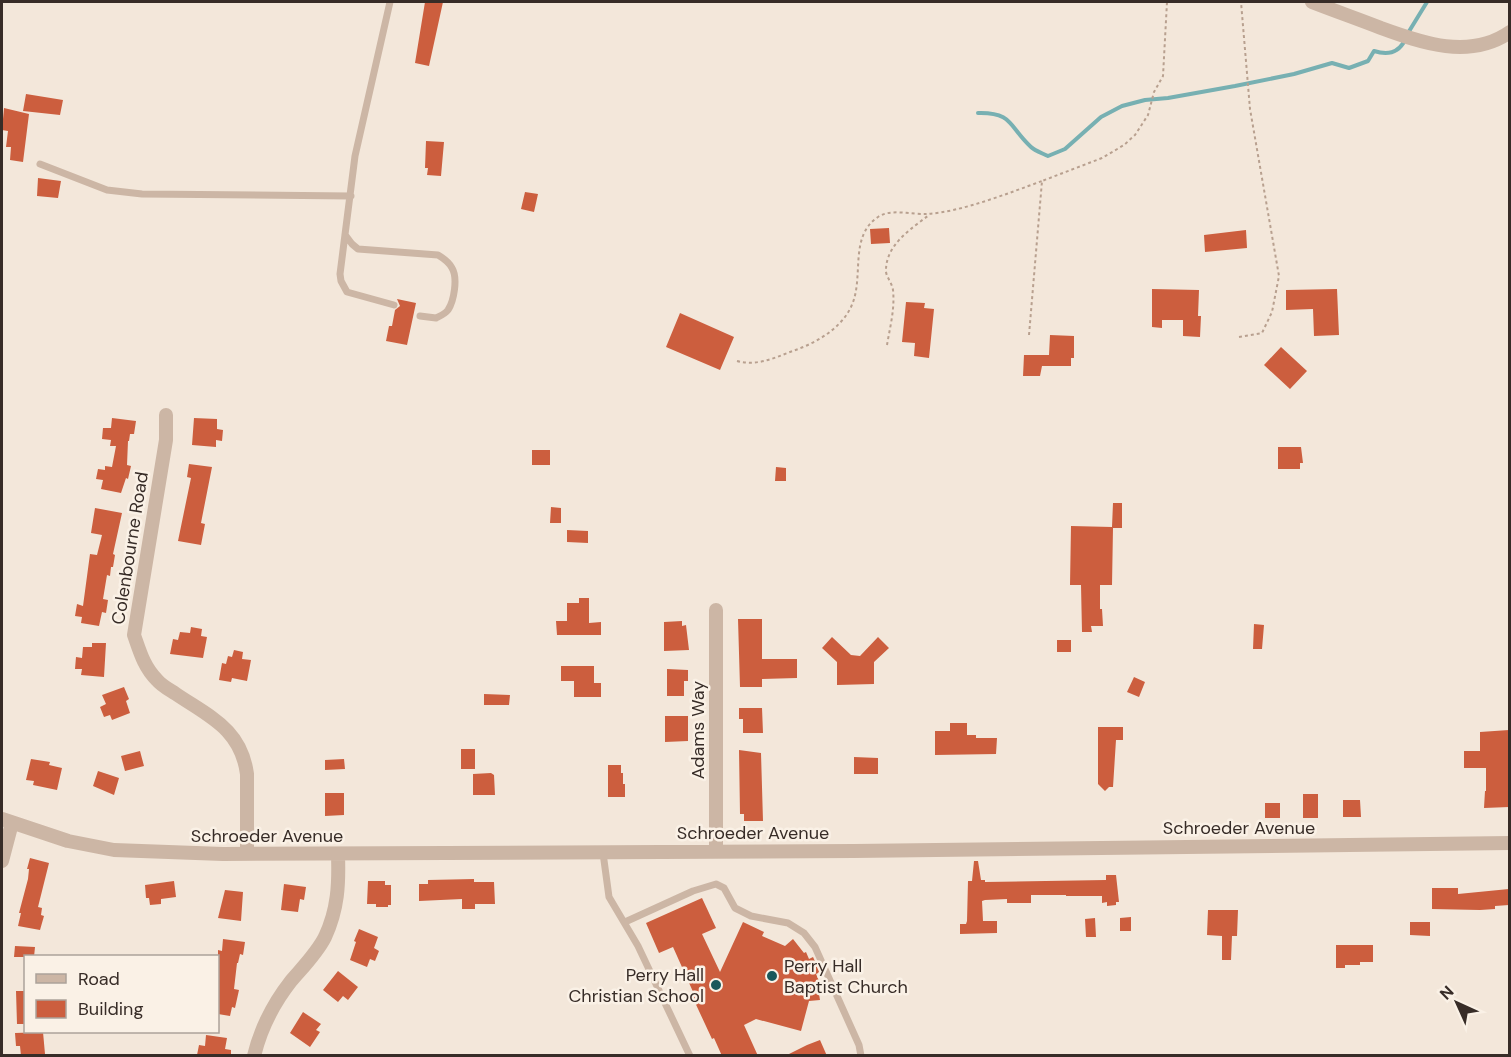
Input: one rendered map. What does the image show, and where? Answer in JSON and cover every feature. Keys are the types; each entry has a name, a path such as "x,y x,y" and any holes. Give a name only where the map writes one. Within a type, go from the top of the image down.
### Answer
{"street":[{"path":"1312,2 1406,37 1442,46 1475,47 1491,42 1509,32"},
{"name":"Colenbourne Road","path":"166,415 166,440 134,635 143,662 158,681 211,717 237,741 247,774 247,854"},
{"name":"Adams Way","path":"716,610 716,850"},
{"path":"2,861 7,821"},
{"name":"Schroeder Avenue","path":"7,821 68,841 114,850 247,854 854,851 1509,843"},
{"path":"254,1056 258,1037 267,1016 324,939 332,920 339,883 338,855"}],"lane":[{"path":"390,2 355,156 340,274 347,292 394,305"},
{"path":"40,164 107,190 142,194 351,196"},
{"path":"346,236 358,249 438,255 453,268 455,276 448,310 436,318 420,316"},
{"path":"603,853 609,897 619,916 625,922 690,1056"},
{"path":"625,922 693,891 716,884 724,888 735,908 752,916 788,924 804,933 815,947 859,1045 861,1056"}],"path":[{"path":"737,361 749,364 759,363 798,350 831,332 845,317 855,295 861,242 866,228 880,215 945,211 1003,195 1102,158 1124,145 1135,135 1148,116 1154,92 1163,76 1167,2"},
{"path":"1239,337 1262,333 1272,312 1279,276 1250,109 1241,2"},
{"path":"1029,334 1042,181"},
{"path":"887,345 894,310 892,287 886,273 889,256 899,239 931,213"}],"building":[{"path":"425,2 443,2 429,66 415,63"},
{"path":"26,94 63,100 60,115 23,111"},
{"path":"4,108 29,114 23,162 10,160 11,147 6,147 8,131 2,130"},
{"path":"426,141 444,142 441,176 427,175"},
{"path":"38,178 61,181 58,198 37,196"},
{"path":"525,192 538,194 534,212 521,209"},
{"path":"889,228 890,243 871,244 870,229"},
{"path":"1246,230 1247,248 1205,252 1204,235"},
{"path":"1152,289 1199,290 1200,337 1183,336 1183,320 1162,320 1162,328 1152,327"},
{"path":"1337,289 1339,335 1314,336 1313,309 1286,310 1286,290"},
{"path":"397,299 416,303 407,345 386,341 395,310 400,306"},
{"path":"906,302 925,303 924,308 934,309 929,358 914,356 915,343 902,342"},
{"path":"680,313 734,337 720,370 666,347"},
{"path":"1050,335 1074,336 1074,358 1071,358 1071,366 1042,366 1040,376 1023,376 1024,355 1049,355"},
{"path":"1281,347 1307,371 1290,389 1264,365"},
{"path":"112,418 136,421 134,434 130,434 128,441 127,465 131,466 121,493 101,489 103,480 96,479 98,469 105,470 105,466 112,467 116,446 110,446 111,440 102,439 103,428 111,428"},
{"path":"194,418 217,419 217,429 223,430 222,441 216,440 216,447 192,445"},
{"path":"1278,447 1301,447 1303,463 1300,463 1300,469 1278,469"},
{"path":"532,450 550,450 550,465 532,465"},
{"path":"189,464 212,467 201,523 205,524 201,545 178,541 191,478 187,477"},
{"path":"776,467 786,468 786,481 775,481"},
{"path":"1113,503 1122,503 1122,528 1113,528 1112,585 1100,585 1103,626 1091,626 1092,632 1082,632 1081,585 1070,585 1071,526 1112,527"},
{"path":"551,507 561,508 561,523 550,523"},
{"path":"95,508 122,513 113,554 115,555 113,567 111,567 110,576 107,575 103,599 108,600 106,613 102,612 99,626 81,623 82,617 75,616 77,604 83,606 90,554 97,555 102,535 91,533"},
{"path":"567,530 588,531 588,543 567,542"},
{"path":"579,598 589,598 589,623 601,622 601,635 557,635 556,621 567,621 567,603 579,603"},
{"path":"738,619 762,619 762,659 797,659 797,678 762,679 762,687 740,687"},
{"path":"682,621 682,626 686,625 689,650 664,651 664,622"},
{"path":"1254,624 1264,625 1262,649 1253,649"},
{"path":"191,627 202,629 201,636 207,637 203,658 170,654 173,639 178,640 180,632 190,633"},
{"path":"832,637 851,655 860,656 878,637 889,648 874,662 874,684 837,685 837,662 822,648"},
{"path":"1057,640 1071,640 1071,652 1057,652"},
{"path":"92,643 106,643 104,677 81,675 82,669 75,669 76,657 82,658 83,647 92,647"},
{"path":"234,650 243,652 242,659 251,660 247,681 232,678 231,682 219,680 222,663 226,664 228,656 232,657"},
{"path":"561,666 594,666 594,683 601,683 601,697 574,697 574,681 561,681"},
{"path":"667,669 688,670 688,681 684,681 684,696 667,696"},
{"path":"1134,677 1145,682 1139,697 1127,692"},
{"path":"124,687 129,699 126,701 130,713 112,720 110,715 104,717 100,707 106,704 102,695"},
{"path":"484,694 510,695 509,705 484,705"},
{"path":"739,708 762,708 763,733 743,733 743,719 739,719"},
{"path":"665,716 688,716 688,741 665,742"},
{"path":"950,723 967,723 967,735 976,735 976,738 997,738 996,754 935,755 935,731 950,731"},
{"path":"1098,727 1123,727 1123,740 1116,740 1113,787 1105,791 1098,784"},
{"path":"1509,730 1509,807 1484,808 1486,768 1464,768 1464,751 1480,751 1480,732"},
{"path":"461,749 475,749 475,769 461,769"},
{"path":"739,750 761,753 763,821 744,821 744,814 740,814"},
{"path":"140,751 144,766 125,771 121,756"},
{"path":"854,757 878,758 878,774 854,774"},
{"path":"31,759 50,762 49,765 62,768 57,790 33,785 34,781 26,780"},
{"path":"344,759 345,769 325,770 325,760"},
{"path":"608,765 621,765 625,797 608,797"},
{"path":"98,771 119,778 114,795 93,786"},
{"path":"491,773 494,775 495,795 473,795 473,774"},
{"path":"325,793 344,793 344,815 325,816"},
{"path":"1303,794 1318,794 1318,818 1303,818"},
{"path":"1343,800 1360,800 1361,817 1343,817"},
{"path":"1265,803 1280,803 1280,818 1265,818"},
{"path":"30,858 49,863 38,907 42,908 41,915 44,916 40,930 18,926"},
{"path":"974,861 978,861 981,880 985,882 1106,880 1106,875 1116,875 1119,902 1116,902 1116,905 1107,906 1107,902 1102,903 1102,896 1066,895 1031,895 1031,903 1007,903 1007,899 985,900 982,901 983,921 997,921 997,933 960,934 960,924 966,924 967,921 968,881 972,881"},
{"path":"474,879 474,882 494,882 495,904 475,904 475,909 462,909 462,899 419,901 419,884 428,884 428,880"},
{"path":"174,881 176,897 161,899 161,904 150,905 149,898 146,898 145,885"},
{"path":"368,881 385,881 385,885 391,885 391,905 376,907 376,904 367,904"},
{"path":"284,884 306,887 304,900 300,899 298,912 281,910"},
{"path":"1432,888 1458,888 1458,894 1509,889 1509,905 1480,910 1432,909"},
{"path":"225,890 243,892 241,921 218,918"},
{"name":"Perry Hall Baptist Church","path":"702,898 716,928 702,934 720,972 743,922 764,932 762,936 785,946 793,939 804,953 806,952 809,959 813,957 820,972 816,974 819,981 817,982 820,1000 809,1001 801,1031 756,1019 744,1025 758,1056 722,1056 692,996 694,994 673,947 659,953 646,923"},
{"path":"1208,910 1238,910 1237,936 1232,936 1231,960 1222,960 1222,936 1207,935"},
{"path":"1131,917 1131,931 1120,931 1120,918"},
{"path":"1095,918 1096,937 1086,937 1085,919"},
{"path":"1410,922 1430,922 1430,936 1410,935"},
{"path":"359,929 378,937 374,948 379,951 375,961 370,959 367,967 350,960"},
{"path":"223,939 245,942 243,955 240,954 237,963 234,989 239,990 235,1008 232,1007 230,1016 219,1014 218,950 222,951"},
{"path":"1336,945 1373,945 1373,962 1360,962 1360,965 1345,965 1345,968 1336,968"},
{"path":"15,946 35,947 34,955 14,957"},
{"path":"338,971 358,987 348,1000 343,996 338,1002 323,990"},
{"path":"16,991 24,991 24,1024 17,1024"},
{"path":"303,1012 321,1024 316,1030 320,1032 310,1047 290,1033"},
{"path":"15,1033 43,1033 45,1054 21,1056 20,1046 16,1046"},
{"path":"206,1035 227,1038 225,1049 231,1050 231,1056 197,1055 199,1045 205,1046"},
{"path":"820,1040 827,1056 785,1056 807,1045"}],"waterway":[{"path":"1408,33 1427,2"},
{"path":"978,113 989,113 1004,118 1031,147 1048,156 1065,149 1101,117 1122,106 1294,74 1332,63 1349,68 1368,61 1374,51 1383,53 1396,51 1405,40"}],"place":[{"name":"Perry Hall Baptist Church","path":"772,976"},
{"name":"Perry Hall Christian School","path":"716,985"}]}
